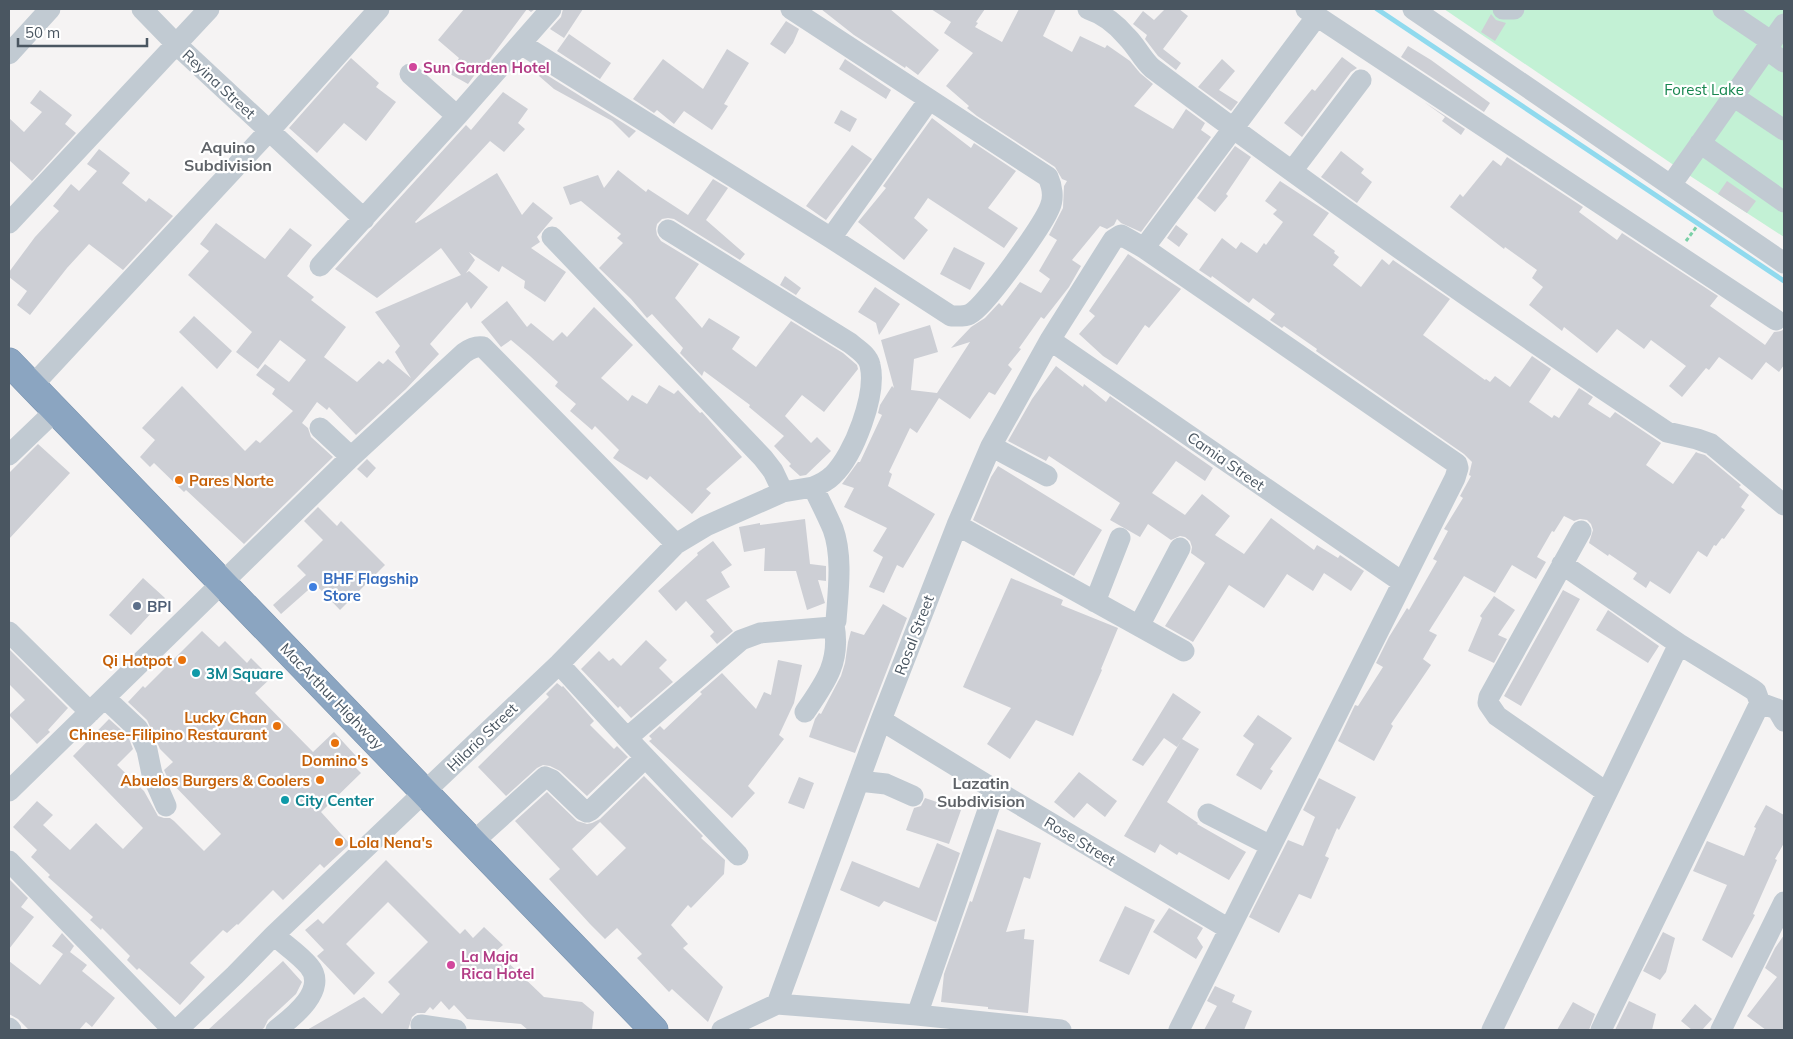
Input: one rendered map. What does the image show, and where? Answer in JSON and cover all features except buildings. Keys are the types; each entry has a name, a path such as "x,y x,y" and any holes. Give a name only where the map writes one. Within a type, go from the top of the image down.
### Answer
{"highway":[{"name":"MacArthur Highway","path":"9,362 654,1030"}],"street":[{"path":"9,54 50,9"},
{"name":"Reyina Street","path":"142,9 364,219"},
{"path":"9,223 209,9"},
{"path":"32,386 269,131 379,9"},
{"path":"320,266 457,116 551,9"},
{"path":"521,44 831,238 951,316 971,314 981,306 1024,249 1051,206 1052,191 1048,178 791,9"},
{"path":"1088,9 1112,22 1127,37 1142,59 1152,68 1232,128 1452,286 1667,432 1711,444 1784,505"},
{"path":"1413,9 1784,263"},
{"path":"1503,9 1514,9"},
{"path":"1723,9 1769,46 1784,62"},
{"path":"1179,1030 1455,478 1458,468 1457,464 1144,248 1232,128 1312,12 1776,320"},
{"path":"1671,185 1784,24"},
{"path":"410,74 457,116"},
{"path":"1292,171 1361,80"},
{"path":"1734,96 1784,130"},
{"path":"831,238 929,100"},
{"path":"1700,143 1784,202"},
{"path":"668,230 850,343 862,352 870,364 872,385 867,408 854,441 834,475 827,481 813,487 833,530 836,544 839,582 836,621 834,625 837,640 836,651 825,681 805,712"},
{"name":"Rosal Street","path":"777,1004 881,720 957,525 991,446 1050,340 1113,240 1122,235 1144,248"},
{"path":"552,237 763,458 773,471 783,492"},
{"name":"Camia Street","path":"1050,340 1402,582"},
{"path":"9,791 351,457 464,354 477,346 483,347 676,544"},
{"path":"9,454 56,410"},
{"path":"320,428 351,457"},
{"path":"991,446 1047,476"},
{"name":"Hilario Street","path":"175,1030 235,976 274,935 559,664 676,544 706,526 783,492 813,487"},
{"path":"957,525 1184,651"},
{"path":"1581,530 1489,697 1488,703 1497,716 1606,792"},
{"path":"1095,602 1120,538"},
{"path":"1139,626 1180,548"},
{"path":"1562,564 1679,644 1752,689 1756,692 1760,703 1601,1030"},
{"path":"626,738 741,640 760,633 832,628 834,625"},
{"path":"9,632 97,705 138,729 147,750 152,774 166,806"},
{"path":"1492,1030 1679,644"},
{"path":"559,664 626,738 738,855"},
{"path":"1760,703 1774,707 1784,721"},
{"name":"Rose Street","path":"881,720 1229,929"},
{"path":"473,842 544,777 552,780 587,812 646,758"},
{"path":"859,781 886,784 913,796"},
{"path":"917,1015 995,790"},
{"path":"1208,814 1271,846"},
{"path":"9,861 175,1030"},
{"path":"1721,1030 1784,902"},
{"path":"274,935 310,967 316,983 313,994 276,1030"},
{"path":"722,1030 777,1004 917,1015 1061,1030"},
{"path":"421,1025 456,1030"}],"path":[{"path":"1683,245 1699,223"}],"green space":[{"name":"Forest Lake","path":"1444,9 1784,9 1784,237 1681,170"}],"waterway":[{"path":"1377,9 1784,281"}],"place":[{"name":"Sun Garden Hotel","path":"413,67"},
{"name":"Pares Norte","path":"179,480"},
{"name":"BHF Flagship Store","path":"313,587"},
{"name":"BPI","path":"137,606"},
{"name":"Qi Hotpot","path":"182,660"},
{"name":"3M Square","path":"196,673"},
{"name":"Lucky Chan Chinese-Filipino Restaurant","path":"277,726"},
{"name":"Domino's","path":"335,743"},
{"name":"Abuelos Burgers & Coolers","path":"320,780"},
{"name":"City Center","path":"285,800"},
{"name":"Lola Nena's","path":"339,842"},
{"name":"La Maja Rica Hotel","path":"451,965"}],"district":[{"name":"Aquino Subdivision","path":"228,156"},
{"name":"Lazatin Subdivision","path":"981,792"}]}
